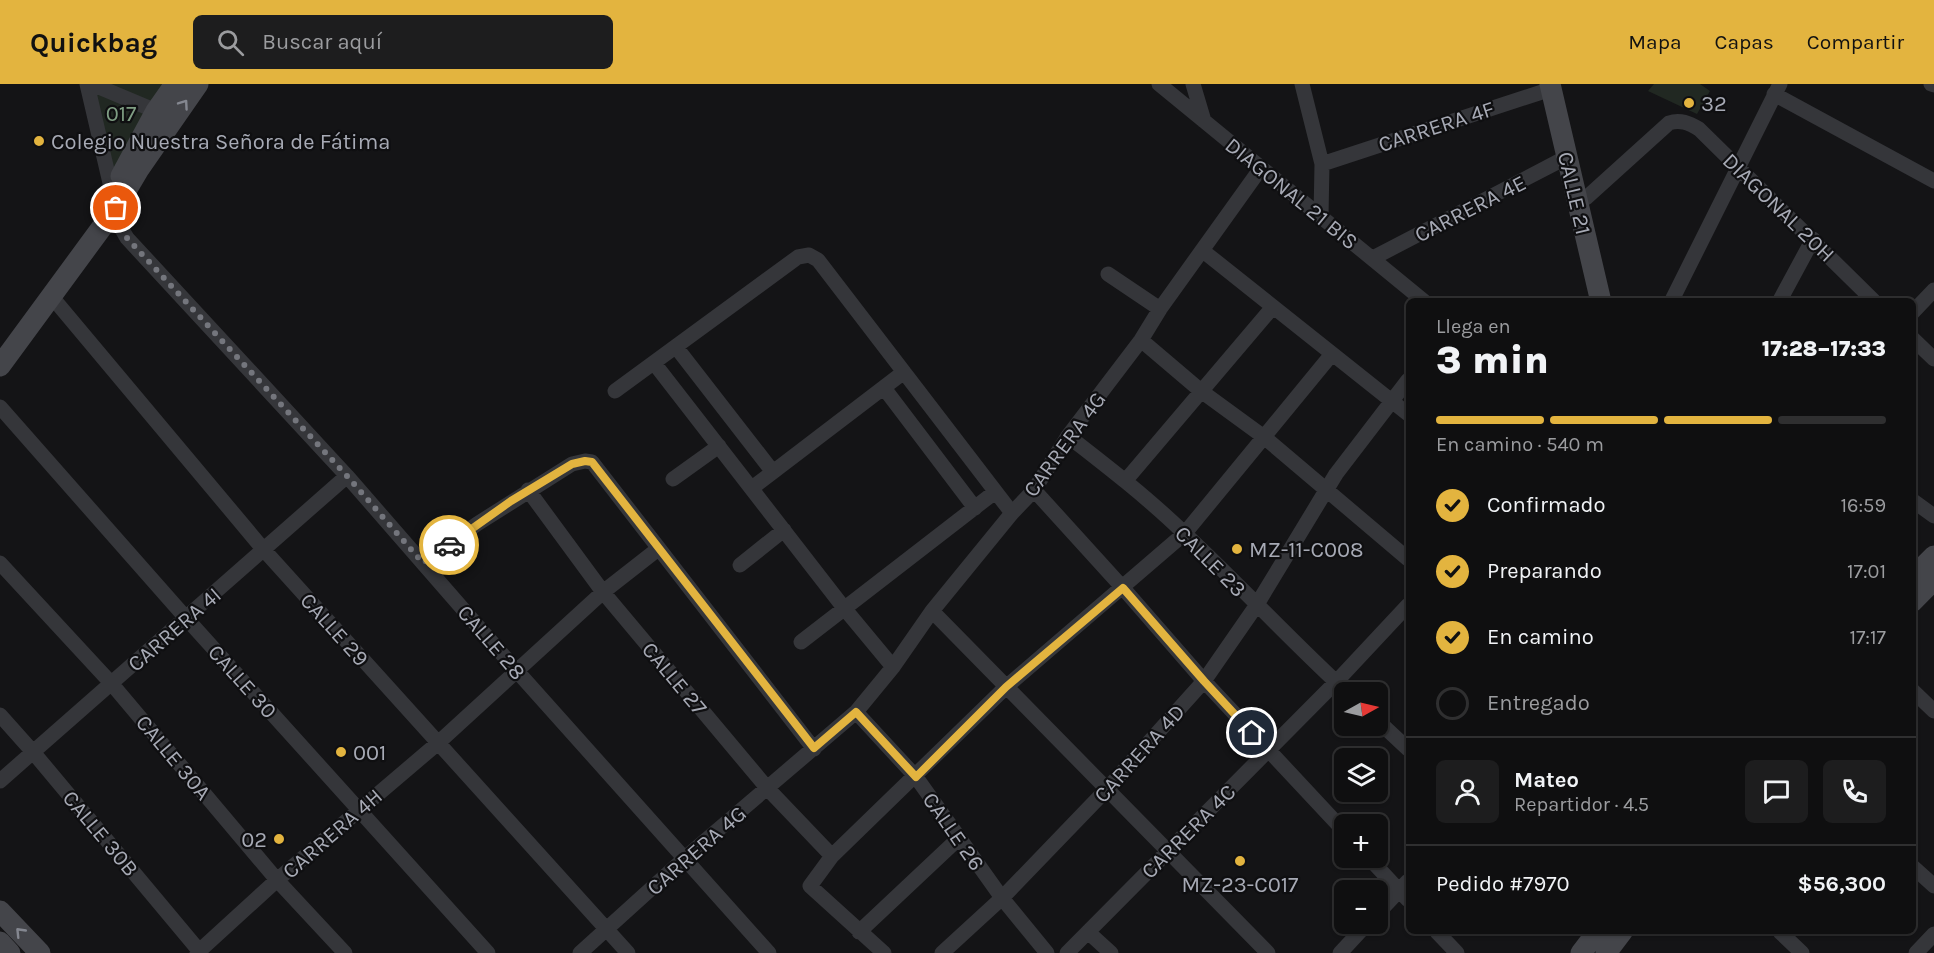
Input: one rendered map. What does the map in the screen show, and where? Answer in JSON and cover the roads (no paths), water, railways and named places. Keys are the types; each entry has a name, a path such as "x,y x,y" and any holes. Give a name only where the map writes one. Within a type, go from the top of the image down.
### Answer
{"street":[{"name":"CALLE 28","path":"87,84 111,209 127,238 347,476 516,670 770,953"},
{"path":"92,84 156,111"},
{"path":"111,209 128,162 156,111 175,84"},
{"path":"0,366 52,297 198,84"},
{"name":"DIAGONAL 21 BIS","path":"1159,84 1420,298"},
{"path":"1193,84 1204,121"},
{"path":"1302,84 1322,164 1321,216"},
{"name":"CARRERA 4F","path":"1322,164 1555,86"},
{"name":"CALLE 21","path":"1555,86 1567,157 1600,298"},
{"name":"CALLE 21","path":"1555,86 1586,198 1609,298"},
{"path":"1673,298 1777,89 1934,182"},
{"name":"DIAGONAL 20H","path":"1586,198 1665,126 1677,120 1686,122 1699,129 1871,298"},
{"name":"CARRERA 4E","path":"1372,258 1567,157"},
{"name":"CARRERA 4G","path":"580,953 685,858 856,712 893,668 932,611 1012,513 1034,490 1068,436 1141,340 1160,309 1262,168"},
{"path":"1781,298 1813,239"},
{"path":"1203,251 1406,412"},
{"path":"615,392 798,257 809,255 818,260 1012,513"},
{"path":"1108,274 1160,309"},
{"path":"1916,310 1934,290"},
{"name":"CALLE 29","path":"52,297 264,550 628,953"},
{"path":"1126,480 1272,308"},
{"path":"1141,340 1201,391 1264,437 1406,557"},
{"path":"1916,342 1934,359"},
{"path":"676,347 773,472"},
{"path":"884,953 810,886 832,856 916,777 1006,687 1185,533 1332,354"},
{"path":"654,363 844,609 893,668"},
{"path":"752,489 904,372"},
{"name":"CARRERA 4D","path":"942,953 1002,898 1107,789 1204,681 1256,606 1326,490 1406,383"},
{"path":"884,388 975,508"},
{"name":"CALLE 30","path":"0,407 357,810 488,953"},
{"name":"CALLE 23","path":"1068,436 1126,480 1185,533 1256,606 1336,682"},
{"path":"673,479 719,446"},
{"path":"423,563 528,490 572,464 592,462 814,748"},
{"name":"CARRERA 4I","path":"0,781 347,476"},
{"name":"CALLE 27","path":"528,490 603,592 768,789 832,856"},
{"path":"1034,490 1204,681 1334,820"},
{"path":"801,642 995,492"},
{"path":"1916,503 1934,516"},
{"path":"740,565 784,530"},
{"name":"CARRERA 4H","path":"199,952 357,810 438,743 603,592 658,549"},
{"path":"1916,574 1934,556"},
{"name":"CALLE 30A","path":"0,563 111,683 277,880 345,953"},
{"path":"1916,598 1934,580"},
{"name":"CARRERA 4C","path":"1347,682 1406,608"},
{"path":"932,611 1268,953"},
{"path":"1916,694 1934,711"},
{"name":"CARRERA 4C","path":"1067,953 1268,750 1334,695"},
{"name":"CALLE 26","path":"856,712 916,777 1002,898 1047,953"},
{"name":"CALLE 30B","path":"0,716 33,752 199,952"},
{"path":"1388,730 1406,747"},
{"path":"859,932 959,838"},
{"path":"1380,868 1405,891 1388,905"},
{"path":"1916,870 1934,886"},
{"path":"0,911 40,953"},
{"path":"1088,932 1111,953"},
{"path":"1340,953 1358,934"},
{"path":"1439,934 1457,953"},
{"path":"1782,934 1802,953"},
{"path":"1916,953 1934,934"},
{"path":"1581,953 1606,940"},
{"path":"0,942 10,953"}],"place":[{"name":"32","path":"1689,103"},
{"name":"Colegio Nuestra Señora de Fátima","path":"39,141"},
{"name":"MZ-11-C008","path":"1237,549"},
{"name":"001","path":"341,752"},
{"name":"02","path":"279,839"},
{"name":"MZ-23-C017","path":"1240,861"}],"park label":[{"name":"017","path":"121,113"}]}
